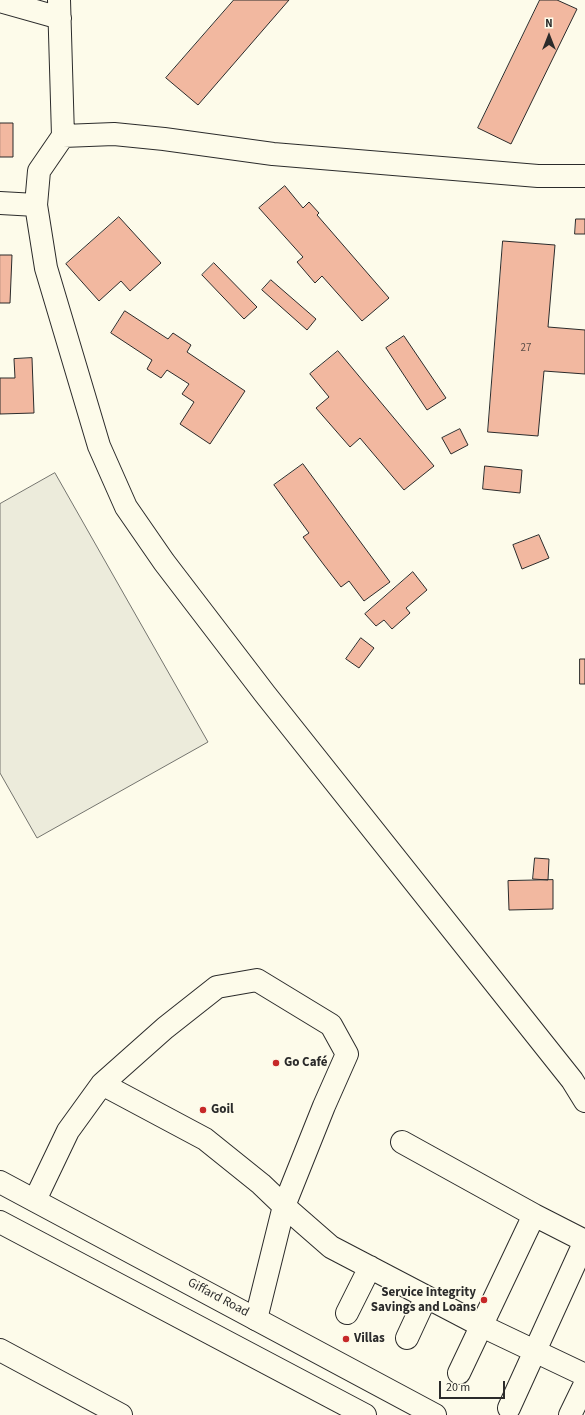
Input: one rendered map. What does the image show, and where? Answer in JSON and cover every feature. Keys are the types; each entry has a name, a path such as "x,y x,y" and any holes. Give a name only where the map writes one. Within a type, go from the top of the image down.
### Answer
{"street":[{"path":"0,1 59,9 62,136 39,171 36,205 46,268 69,350 99,446 126,507 164,562 265,694 579,1079 585,1101"},
{"path":"62,136 114,134 164,138 273,154 538,176 585,176"},
{"path":"0,203 36,205"},
{"path":"35,1200 68,1131 102,1084 165,1028 217,987 257,980 331,1025 347,1054 324,1106 284,1206 256,1319"},
{"path":"102,1084 205,1140 261,1184 331,1247 482,1326 585,1375"},
{"path":"402,1142 534,1215 585,1241 509,1408"},
{"name":"Giffard Road","path":"0,1182 436,1415"},
{"path":"459,1373 534,1215"},
{"path":"0,1222 365,1415"},
{"path":"347,1314 370,1267"},
{"path":"407,1338 426,1297"},
{"path":"0,1350 121,1415"},
{"path":"570,1415 585,1384"}],"shaded area":[{"path":"55,473 208,742 37,838 0,773 0,504"}],"building":[{"path":"234,0 289,0 198,105 166,78"},
{"path":"540,0 557,0 577,9 511,144 478,128"},
{"path":"0,123 13,123 13,157 0,157"},
{"path":"285,186 303,208 309,202 319,213 317,215 389,298 362,321 322,276 315,283 297,262 303,257 259,208"},
{"path":"119,217 161,263 130,291 121,281 99,301 66,264"},
{"path":"576,219 585,219 585,234 575,234"},
{"path":"503,241 555,245 548,327 585,330 585,374 544,371 538,436 488,432"},
{"path":"0,255 12,255 10,303 0,303"},
{"path":"214,263 257,307 244,319 202,275"},
{"path":"271,280 316,319 307,330 262,290"},
{"path":"125,311 168,339 173,333 191,345 187,352 245,391 210,444 180,424 194,402 182,394 189,384 167,370 161,378 147,369 152,360 111,333"},
{"path":"404,336 446,398 427,410 386,348"},
{"path":"338,351 434,466 404,490 360,438 350,447 316,408 329,397 310,374"},
{"path":"32,358 34,413 0,414 0,378 15,378 14,359"},
{"path":"460,429 468,445 451,454 442,438"},
{"path":"303,464 390,582 364,601 349,581 341,587 303,537 309,533 274,485"},
{"path":"485,466 522,470 520,493 483,489"},
{"path":"539,535 549,558 522,569 513,545"},
{"path":"413,572 427,590 406,608 410,613 392,629 384,620 376,626 365,614"},
{"path":"361,638 374,648 359,668 346,659"},
{"path":"580,659 585,659 585,684 580,684"},
{"path":"535,858 549,859 548,880 533,879"},
{"path":"553,880 553,909 509,910 508,881"}],"place":[{"name":"Go Café","path":"276,1063"},
{"name":"Goil","path":"203,1110"},
{"name":"Service Integrity Savings and Loans","path":"484,1300"},
{"name":"Villas","path":"346,1339"}]}
